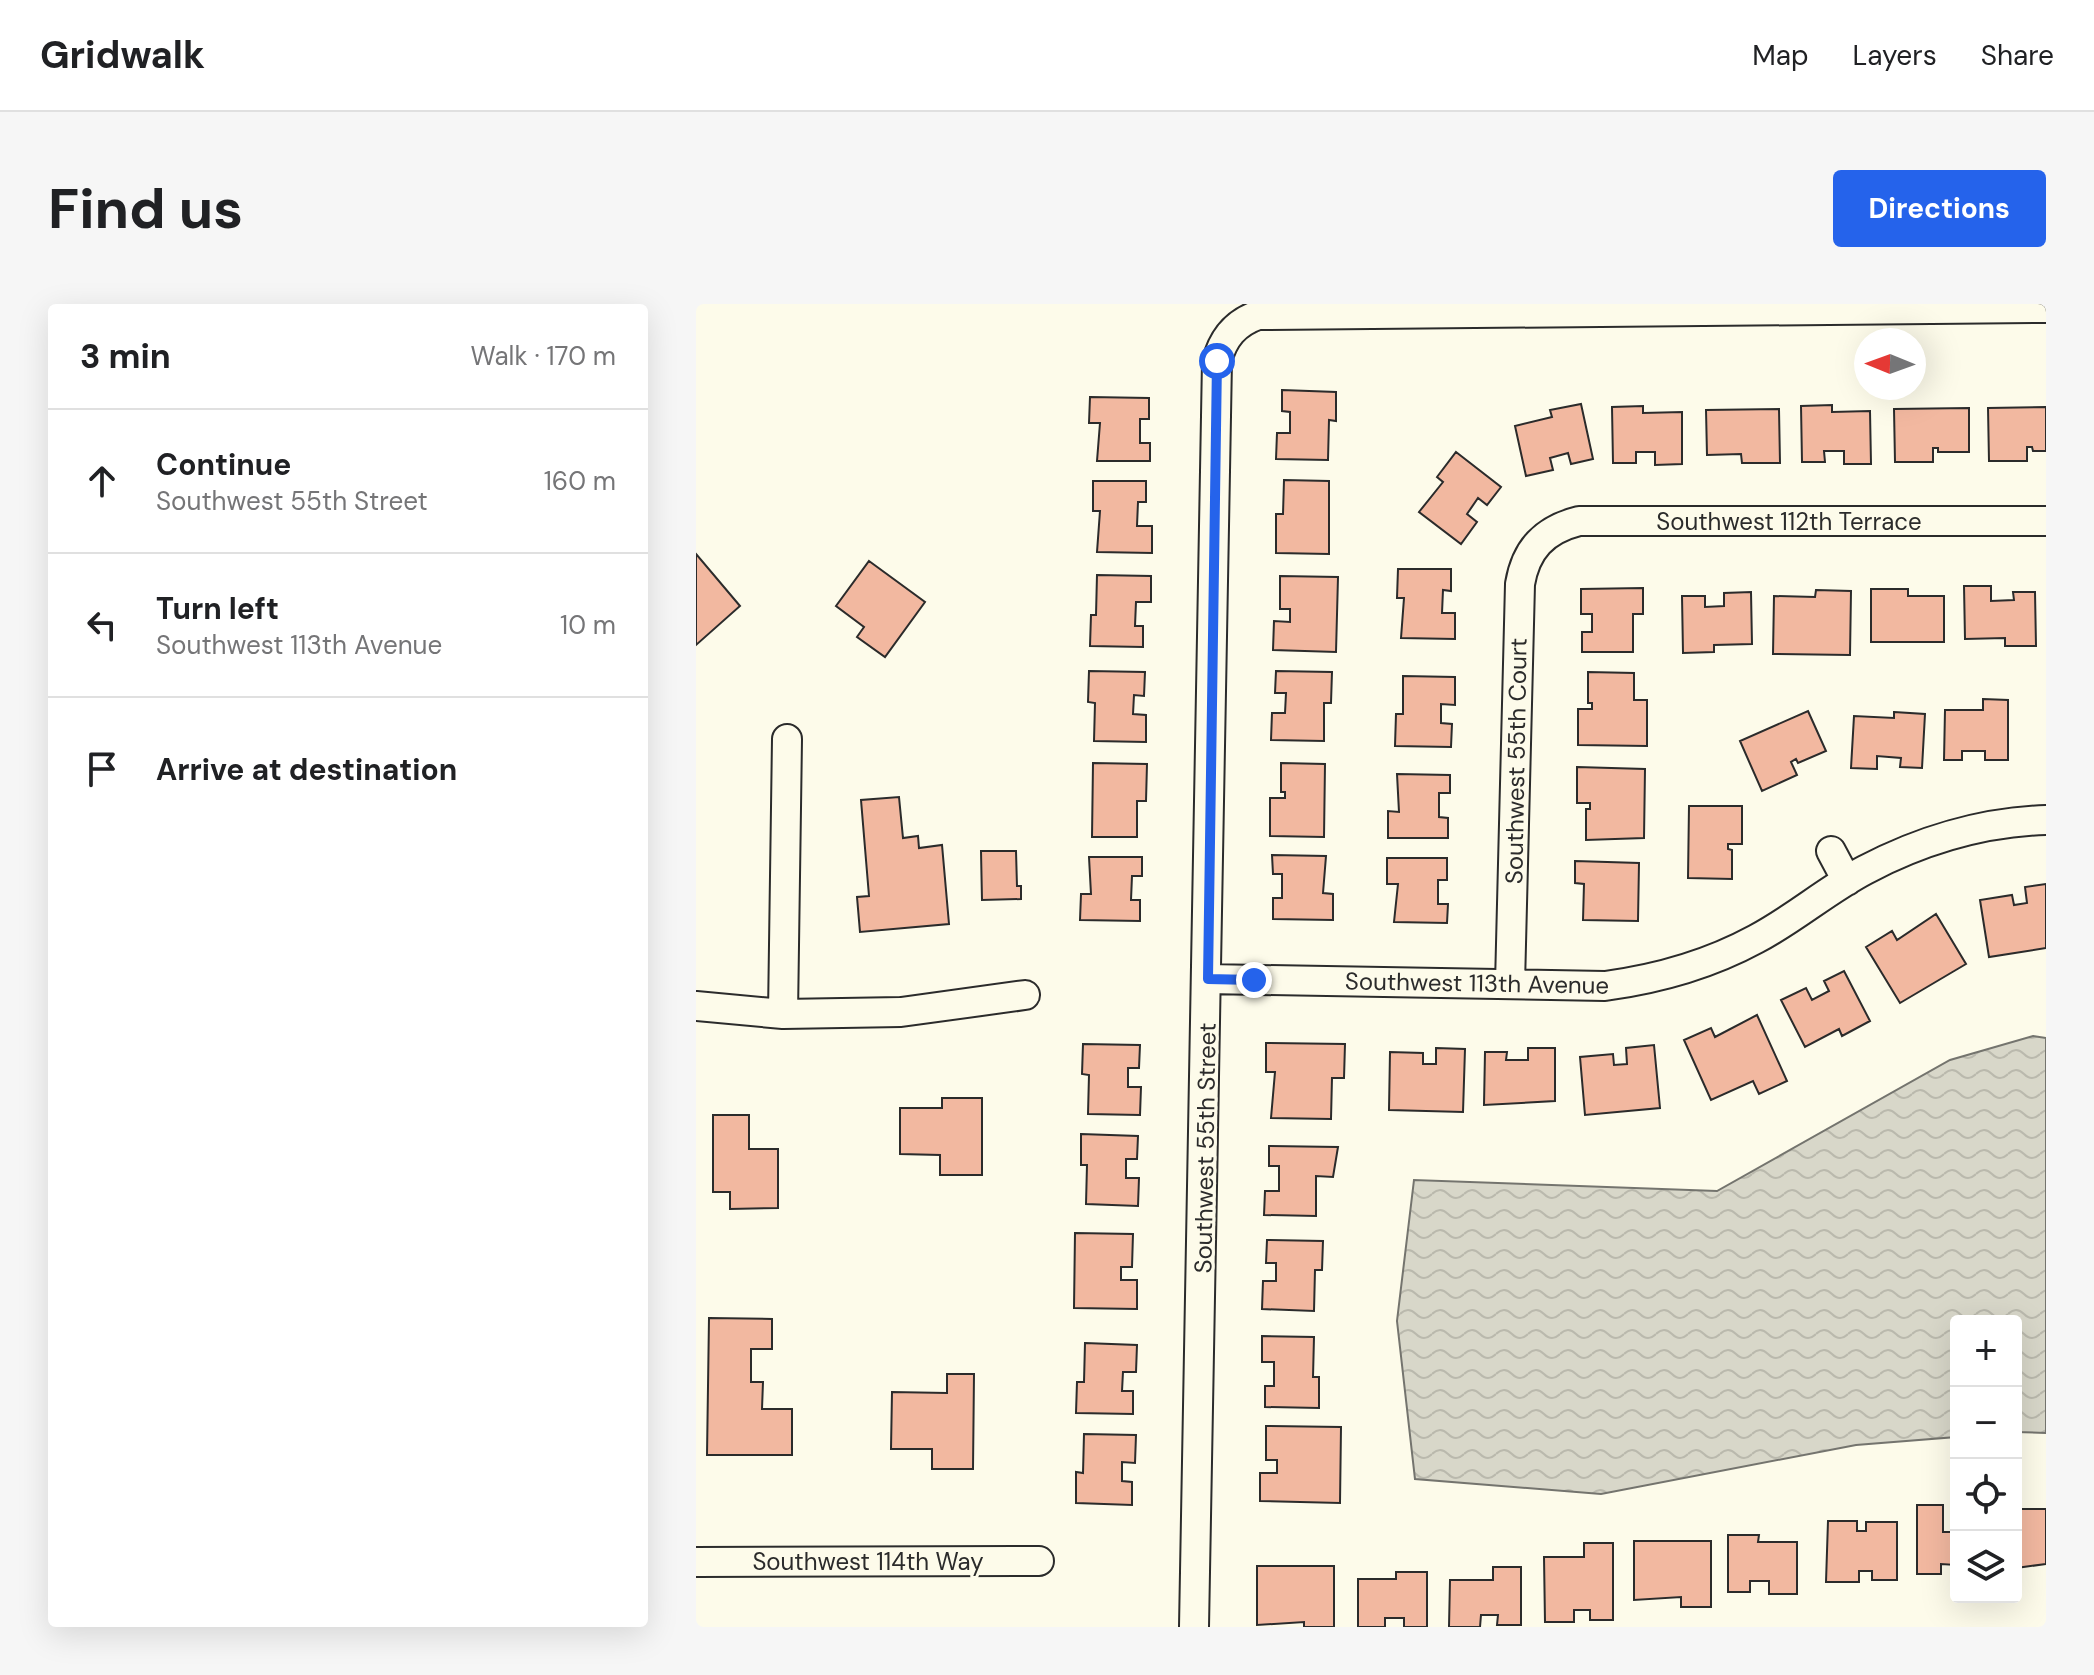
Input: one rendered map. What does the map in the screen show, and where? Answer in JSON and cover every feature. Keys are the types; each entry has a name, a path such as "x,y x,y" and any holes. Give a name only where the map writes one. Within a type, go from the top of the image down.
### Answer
{"street":[{"name":"Southwest 55th Street","path":"1194,1627 1217,361 1228,335 1245,319 1258,315 2046,308"},
{"name":"Southwest 112th Terrace","path":"1537,542 1551,531 1579,521 2046,521"},
{"name":"Southwest 55th Court","path":"1510,984 1520,584 1527,556 1537,542"},
{"path":"783,1014 787,739"},
{"name":"Southwest 113th Avenue","path":"1208,979 1605,986 1679,971 1757,939 1847,881 1908,851 1953,834 2010,821 2046,820"},
{"path":"1831,851 1847,881"},
{"path":"696,1006 783,1014 901,1012 1025,995"},
{"name":"Southwest 114th Way","path":"696,1562 1039,1561"}],"water":[{"path":"2033,1036 2046,1038 2046,1433 2022,1432 2022,1315 1950,1315 1950,1437 1856,1445 1601,1494 1415,1479 1397,1321 1414,1180 1717,1191 1950,1060"}],"building":[{"path":"1282,390 1336,392 1336,421 1329,420 1328,460 1276,459 1277,433 1290,433 1290,412 1282,411"},
{"path":"1090,397 1149,398 1149,419 1140,419 1140,443 1150,443 1150,461 1097,461 1100,423 1089,423"},
{"path":"1581,404 1593,459 1571,464 1568,453 1550,458 1553,470 1526,476 1515,426 1552,417 1550,410"},
{"path":"1832,405 1832,412 1870,411 1871,464 1844,464 1844,451 1824,451 1825,462 1802,462 1801,406"},
{"path":"1643,406 1643,413 1682,412 1682,464 1655,465 1655,452 1636,452 1636,463 1613,463 1612,407"},
{"path":"2046,407 2046,451 2033,451 2032,447 2027,447 2027,461 1989,461 1988,408"},
{"path":"1969,408 1969,452 1938,452 1938,448 1933,448 1933,462 1895,462 1894,409"},
{"path":"1779,409 1780,463 1742,463 1741,454 1707,455 1706,410"},
{"path":"1456,452 1501,487 1487,505 1478,498 1467,514 1477,522 1461,544 1419,512 1443,482 1437,477"},
{"path":"1284,480 1329,481 1329,554 1276,553 1276,514 1283,514"},
{"path":"1093,481 1146,481 1146,502 1138,502 1137,526 1152,526 1152,553 1097,552 1100,511 1093,511"},
{"path":"696,554 740,606 696,645"},
{"path":"869,561 925,602 885,657 857,637 864,627 836,606"},
{"path":"1398,569 1451,569 1451,591 1443,590 1442,613 1455,613 1455,639 1401,638 1404,598 1397,598"},
{"path":"1097,575 1151,576 1151,602 1136,602 1135,626 1143,626 1143,647 1090,646 1091,615 1096,615"},
{"path":"1280,576 1338,577 1336,652 1273,650 1274,621 1290,622 1290,609 1280,609"},
{"path":"1964,586 1991,586 1991,601 2014,600 2013,592 2035,592 2036,646 2005,646 2005,638 1965,639"},
{"path":"1643,588 1643,614 1633,614 1633,652 1582,652 1582,632 1592,632 1592,614 1581,614 1581,589"},
{"path":"1871,589 1908,589 1908,596 1944,596 1944,642 1871,642"},
{"path":"1816,590 1851,591 1850,655 1773,654 1774,596 1815,597"},
{"path":"1751,592 1752,644 1714,645 1714,652 1683,653 1682,596 1705,596 1705,607 1724,606 1724,593"},
{"path":"1089,671 1145,672 1144,696 1134,695 1133,714 1146,715 1146,742 1094,741 1095,703 1088,702"},
{"path":"1276,671 1332,672 1331,703 1324,703 1324,741 1271,740 1272,713 1285,713 1286,693 1275,693"},
{"path":"1588,672 1634,673 1634,700 1647,700 1647,746 1578,745 1578,709 1592,709 1592,703 1588,703"},
{"path":"1403,676 1455,677 1455,705 1441,704 1441,723 1452,724 1451,747 1395,746 1396,714 1403,714"},
{"path":"1983,699 2008,700 2008,760 1985,760 1985,751 1962,751 1962,760 1944,760 1945,710 1983,710"},
{"path":"1808,711 1826,751 1798,763 1796,759 1791,762 1797,775 1762,791 1740,741"},
{"path":"1894,712 1925,714 1922,768 1900,767 1901,758 1877,756 1877,769 1851,768 1854,716 1894,718"},
{"path":"1093,763 1147,764 1146,801 1137,801 1137,837 1092,837"},
{"path":"1281,763 1325,764 1324,837 1270,836 1270,798 1285,798 1285,792 1281,792"},
{"path":"1577,767 1645,769 1644,838 1586,840 1586,809 1590,809 1590,803 1577,803"},
{"path":"1397,774 1450,775 1450,793 1439,793 1439,817 1448,818 1448,838 1388,838 1388,811 1399,812"},
{"path":"899,797 903,838 918,836 919,848 942,845 949,924 860,932 857,897 869,896 861,800"},
{"path":"1689,806 1742,806 1742,844 1728,844 1728,849 1732,850 1732,879 1688,878"},
{"path":"981,851 1016,851 1017,886 1021,886 1021,899 982,900"},
{"path":"1272,855 1326,856 1323,893 1333,894 1333,920 1273,919 1273,898 1282,898 1282,874 1273,874"},
{"path":"1089,857 1142,857 1142,876 1132,876 1131,900 1140,900 1140,921 1080,920 1081,894 1091,894"},
{"path":"1387,858 1447,858 1447,880 1438,880 1438,904 1448,904 1447,923 1394,922 1398,884 1387,884"},
{"path":"1575,861 1639,863 1638,921 1583,920 1584,884 1575,883"},
{"path":"2046,884 2046,948 1989,957 1980,900 2012,895 2014,905 2027,903 2025,887"},
{"path":"1936,914 1966,964 1900,1003 1866,947 1892,931 1897,940"},
{"path":"1844,971 1870,1021 1842,1036 1839,1029 1805,1047 1781,1000 1806,988 1812,1000 1829,991 1824,981"},
{"path":"1757,1015 1787,1081 1759,1094 1753,1081 1711,1100 1684,1040 1711,1028 1715,1037"},
{"path":"1266,1043 1345,1044 1344,1078 1332,1078 1331,1119 1271,1118 1275,1072 1266,1072"},
{"path":"1083,1044 1140,1045 1139,1068 1128,1068 1128,1087 1141,1087 1140,1115 1088,1114 1089,1075 1082,1074"},
{"path":"1654,1045 1660,1108 1585,1115 1580,1057 1613,1054 1614,1065 1627,1064 1626,1048"},
{"path":"1436,1048 1465,1049 1463,1112 1389,1110 1390,1052 1423,1053 1423,1064 1436,1064"},
{"path":"1528,1048 1555,1048 1555,1101 1484,1105 1485,1052 1507,1052 1506,1060 1528,1060"},
{"path":"942,1098 982,1098 982,1175 940,1175 940,1155 900,1154 900,1108 942,1108"},
{"path":"713,1115 749,1115 749,1149 778,1149 778,1208 730,1209 730,1192 713,1192"},
{"path":"1081,1134 1138,1136 1137,1159 1126,1159 1126,1178 1139,1178 1138,1206 1086,1204 1087,1165 1081,1165"},
{"path":"1269,1146 1338,1147 1333,1177 1316,1176 1316,1216 1264,1215 1265,1191 1279,1191 1279,1166 1269,1166"},
{"path":"1075,1233 1133,1234 1132,1267 1121,1267 1121,1280 1137,1280 1137,1309 1074,1308"},
{"path":"1267,1240 1323,1241 1322,1270 1315,1270 1314,1311 1262,1309 1263,1281 1276,1281 1276,1263 1266,1263"},
{"path":"709,1318 772,1319 772,1349 751,1349 751,1382 763,1382 762,1409 792,1409 792,1455 707,1455"},
{"path":"1262,1336 1314,1337 1313,1377 1319,1377 1319,1408 1265,1407 1265,1386 1274,1386 1274,1362 1262,1362"},
{"path":"1085,1343 1137,1345 1136,1372 1123,1372 1122,1391 1133,1391 1133,1414 1076,1413 1077,1382 1084,1382"},
{"path":"947,1374 974,1374 973,1469 932,1469 932,1449 891,1449 892,1392 947,1393"},
{"path":"1266,1426 1341,1427 1340,1503 1260,1501 1260,1473 1277,1473 1277,1460 1266,1460"},
{"path":"1084,1434 1136,1435 1135,1463 1122,1462 1122,1481 1132,1482 1132,1505 1076,1503 1076,1472 1083,1473"},
{"path":"1917,1505 1943,1505 1943,1532 1950,1532 1950,1565 1941,1564 1941,1574 1917,1574"},
{"path":"2022,1509 2046,1509 2046,1564 2022,1567"},
{"path":"1828,1521 1857,1521 1857,1531 1866,1531 1866,1522 1897,1522 1897,1580 1872,1580 1872,1571 1859,1571 1859,1582 1826,1582"},
{"path":"1728,1535 1759,1535 1758,1542 1797,1542 1797,1594 1769,1594 1769,1581 1750,1581 1750,1592 1728,1592"},
{"path":"1634,1541 1711,1541 1711,1607 1681,1607 1681,1597 1634,1600"},
{"path":"1584,1543 1613,1543 1613,1620 1590,1620 1590,1610 1574,1610 1574,1622 1545,1622 1544,1557 1584,1557"},
{"path":"1257,1566 1334,1566 1334,1627 1304,1627 1304,1622 1257,1625"},
{"path":"1493,1567 1521,1567 1521,1625 1497,1625 1498,1615 1481,1615 1480,1627 1449,1627 1450,1580 1493,1580"},
{"path":"1396,1572 1427,1572 1427,1627 1404,1627 1404,1618 1385,1618 1385,1627 1358,1627 1358,1579 1396,1579"}],"route":[{"path":"1217,361 1208,979 1254,980"}]}
